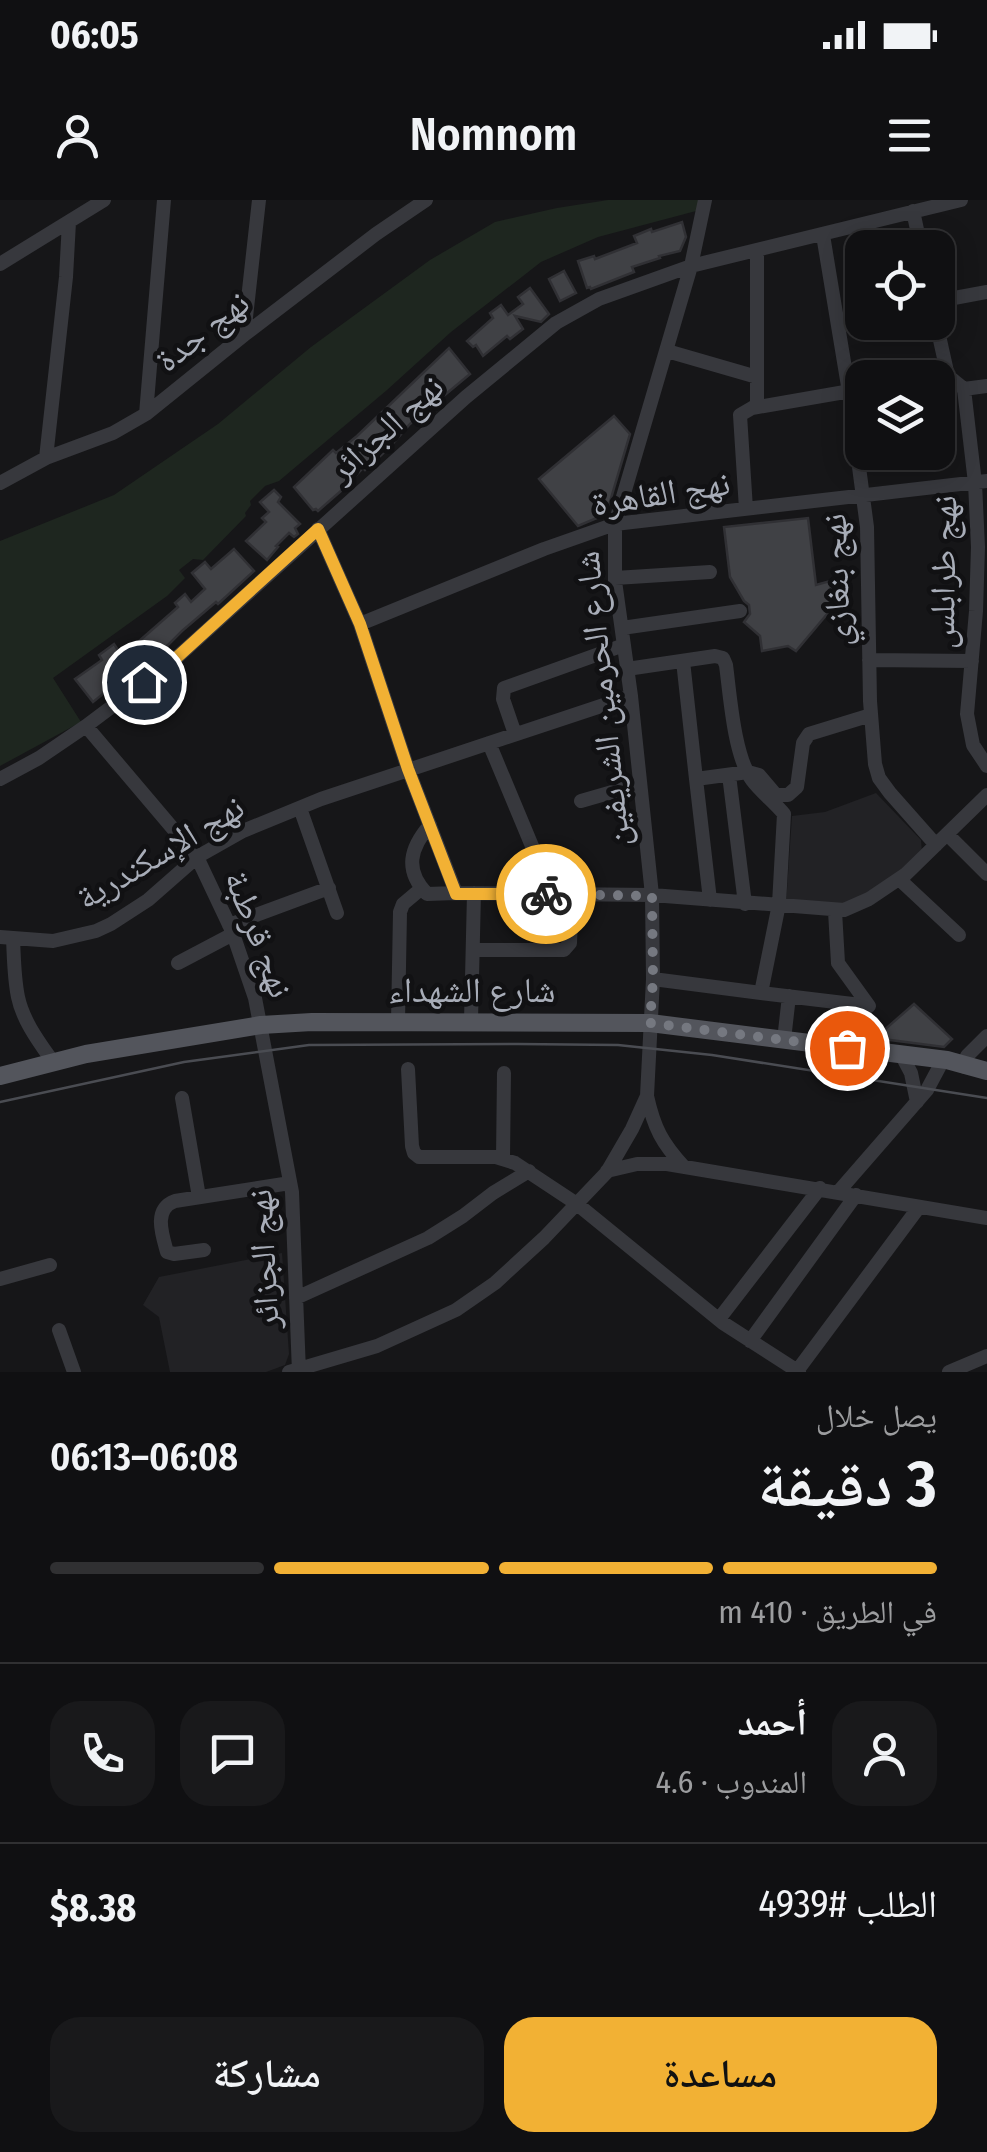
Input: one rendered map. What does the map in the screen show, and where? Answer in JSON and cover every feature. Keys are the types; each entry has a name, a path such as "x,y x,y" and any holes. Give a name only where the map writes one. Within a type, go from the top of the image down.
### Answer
{"main road":[{"name":"شارع الشهداء","path":"0,1076 104,1051 261,1026 398,1022 650,1023 945,1060 987,1058"},
{"name":"شارع الشهداء","path":"966,1062 987,1071"}],"street":[{"path":"0,264 104,200"},
{"path":"146,414 164,200"},
{"name":"نهج جدة","path":"0,483 46,458 113,433 146,414 376,234 426,200"},
{"name":"شارع الحرمين الشريفين","path":"647,1096 653,979 652,896 615,578 615,524 691,266 704,200"},
{"name":"نهج الجزائر","path":"0,779 86,726 174,660 541,333 599,300 691,266 961,200"},
{"path":"244,335 261,202"},
{"path":"914,211 918,230"},
{"path":"46,458 69,222"},
{"name":"نهج بنغازي","path":"823,234 850,360"},
{"path":"757,250 757,407"},
{"path":"955,298 987,292"},
{"path":"666,350 757,377"},
{"path":"955,384 964,389 987,386"},
{"name":"نهج طرابلس","path":"964,389 981,482 967,723 973,744 987,766"},
{"path":"746,509 740,415 757,407 845,392"},
{"name":"نهج بنغازي","path":"861,470 868,542 870,714 879,778 942,839 987,874"},
{"name":"نهج القاهرة","path":"360,624 615,524 981,482"},
{"path":"318,529 360,624 408,769 456,894"},
{"path":"615,578 710,572"},
{"path":"622,628 740,611"},
{"path":"515,734 503,699 504,688 624,645"},
{"path":"627,669 715,656 726,664 736,735 748,772 784,814 779,904 761,993"},
{"path":"682,660 710,900"},
{"path":"869,660 972,662"},
{"name":"نهج الإسكندرية","path":"6,938 53,941 96,931 148,900 197,857 243,831 408,769 630,696"},
{"path":"696,778 748,772 759,775 776,795 788,795 796,788 803,743 809,734 870,714"},
{"name":"نهج قرطبة","path":"86,726 197,857 231,930 261,1026"},
{"path":"490,743 536,858 536,894"},
{"path":"730,775 745,904"},
{"path":"582,800 640,784"},
{"path":"430,825 413,851 414,874 431,894 652,896 835,911 869,899 899,878 987,795"},
{"path":"300,808 338,913"},
{"path":"899,878 959,935"},
{"path":"178,963 231,930 329,888"},
{"path":"398,1022 400,912 402,904 422,888"},
{"path":"471,1021 474,894"},
{"path":"473,950 564,950 570,943 572,894"},
{"path":"653,979 869,1006 838,963 835,911"},
{"path":"6,938 22,1011 53,1062"},
{"path":"784,1040 789,996"},
{"name":"نهج الجزائر","path":"261,1026 294,1218 296,1371"},
{"path":"966,1062 987,1036"},
{"path":"901,1054 911,1073 917,1102"},
{"path":"839,1192 932,1084 945,1060"},
{"path":"408,1068 414,1153 426,1158 502,1158 529,1171 577,1204 719,1319 798,1371 919,1207"},
{"path":"502,1158 504,1073"},
{"path":"647,1096 657,1133 685,1168"},
{"path":"296,1371 377,1346 456,1310 495,1283 606,1172 647,1096"},
{"path":"182,1098 199,1197"},
{"path":"606,1172 653,1163 987,1218"},
{"path":"296,1298 437,1233 529,1171"},
{"path":"204,1250 167,1252 160,1218 166,1204 290,1183"},
{"path":"719,1319 820,1188"},
{"path":"750,1342 856,1195"},
{"path":"0,1279 50,1265"},
{"path":"59,1330 74,1372"},
{"path":"948,1372 987,1356"}],"shaded area":[{"path":"608,200 699,200 696,211 598,237 541,262 451,332 279,481 265,486 250,501 246,516 203,560 193,559 179,570 185,578 167,596 53,678 81,722 0,766 0,541 114,495 218,424 311,347 430,260 495,222"},
{"path":"876,793 921,840 922,853 878,892 838,909 786,905 792,816 825,812"},
{"path":"282,1253 289,1354 285,1365 266,1372 170,1372 159,1317 143,1305 159,1277"}],"building":[{"path":"682,222 686,237 680,251 659,256 632,267 634,272 587,288 578,261 594,256 595,259 637,243 634,236 651,229 652,232"},
{"path":"564,271 576,293 560,301 549,279"},
{"path":"530,288 549,314 541,322 515,316 523,329 510,339 507,336 483,356 476,345 473,347 467,341 493,318 490,313 501,305 508,315 523,304 518,297"},
{"path":"449,348 470,374 410,424 389,448 318,511 313,510 294,487 333,450 336,453 357,436"},
{"path":"614,416 630,434 609,505 604,515 578,526 539,479"},
{"path":"274,490 281,497 278,502 300,524 295,528 298,534 294,537 289,533 267,560 246,541 266,522 262,518 269,512 260,502"},
{"path":"808,518 816,585 830,581 833,607 796,651 788,646 762,651 760,636 744,622 750,614 749,605 730,577 724,527"},
{"path":"234,549 254,571 157,656 146,664 144,661 93,702 75,679 102,660 99,655 114,644 122,656 178,607 175,603 185,594 191,602 205,589 192,573 205,562 211,569"},
{"path":"914,1004 952,1039 944,1047 875,1038"},
{"path":"841,1013 853,1015 849,1035 838,1034"}],"tram line":[{"path":"0,1102 184,1062 309,1045 518,1044 618,1045 712,1055 987,1098"}],"way so far":[{"path":"546,894 652,896 650,1023 847,1048"}],"route":[{"path":"144,682 174,660 318,529 360,624 408,769 456,894 546,894"}]}
